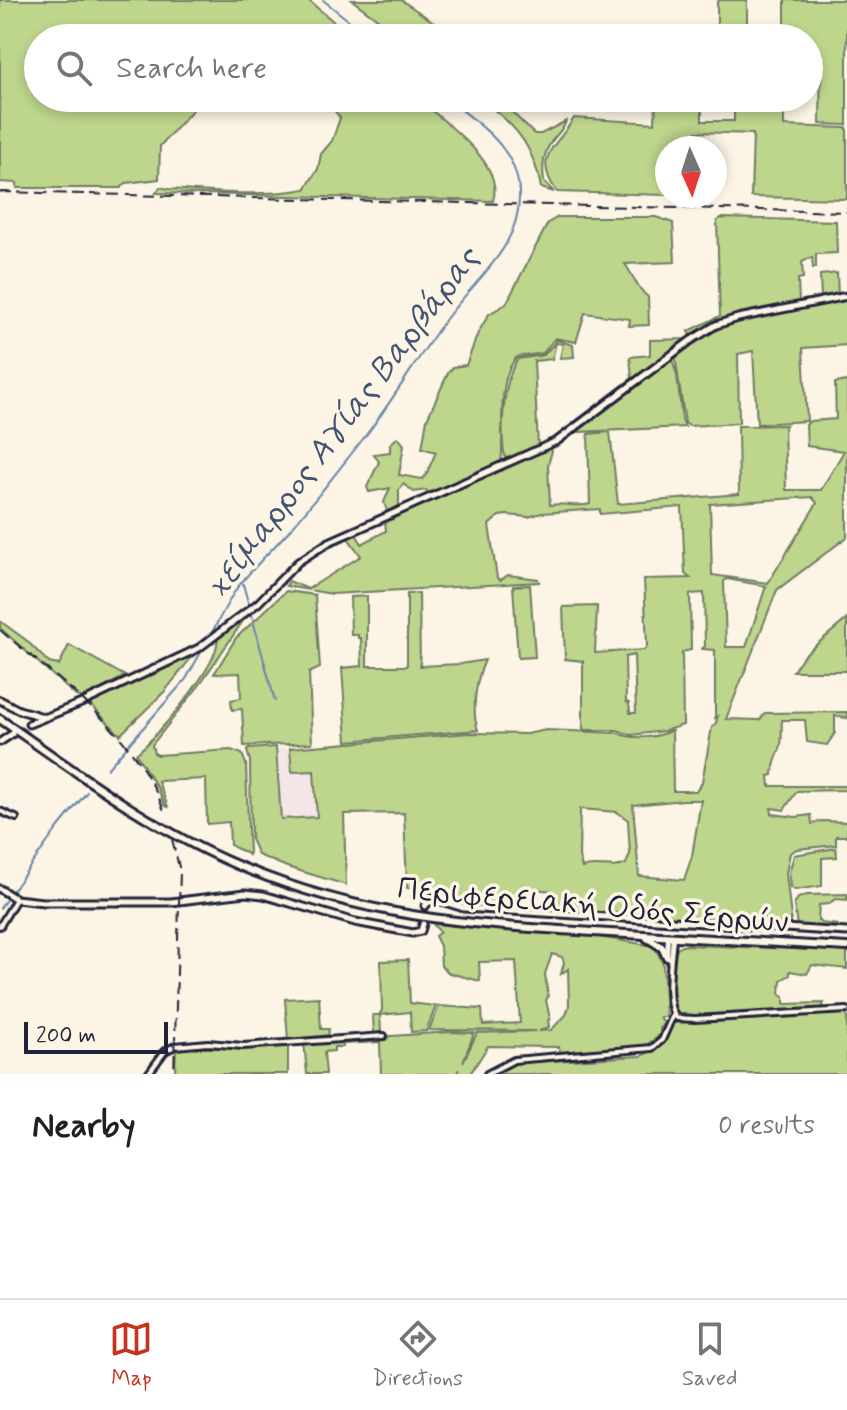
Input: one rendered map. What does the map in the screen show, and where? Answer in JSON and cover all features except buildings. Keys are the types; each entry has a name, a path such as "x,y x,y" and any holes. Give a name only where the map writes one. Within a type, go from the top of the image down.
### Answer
{"main road":[{"name":"Περιφερειακή Οδός Σερρών","path":"0,719 157,825 238,866 355,905 443,921 847,947"},
{"path":"640,935 658,944 667,957"}],"street":[{"path":"29,724 199,648 258,603 310,553 348,533 557,441 716,325 847,296"},
{"path":"0,700 44,718"},
{"path":"0,742 12,734"},
{"path":"0,811 16,818"},
{"path":"0,889 14,898 43,902 160,902 245,893 263,895 355,922 413,933 421,931 423,924"},
{"path":"0,926 14,898"},
{"path":"425,906 432,898 464,908 847,932"},
{"path":"670,937 667,957 670,966"},
{"path":"487,1074 503,1064 529,1058 652,1048 662,1040 673,1015 670,937"},
{"path":"673,1015 695,1019 847,1010"},
{"path":"148,1074 165,1051 175,1046 208,1043 243,1046 384,1036"}],"shaded area":[{"path":"290,748 292,772 314,771 317,817 281,819 277,749"}],"green space":[{"path":"0,0 308,0 336,24 24,24 24,112 191,112 160,146 159,179 126,183 121,188 17,188 17,183 0,182"},
{"path":"352,0 401,0 436,24 384,24"},
{"path":"719,0 747,0 747,24 717,24"},
{"path":"785,0 847,0 847,125 820,124 820,112 823,112 823,24 785,24"},
{"path":"336,112 434,112 481,158 494,186 493,201 156,193 160,187 238,193 305,189 318,169 321,154 332,141 340,118"},
{"path":"496,112 512,112 534,134 541,134 566,121 544,158 544,182 554,192 541,188 527,147"},
{"path":"655,112 702,112 702,121 734,121 734,112 784,112 784,126 847,128 847,199 751,197 753,134 697,132 696,136 655,136 655,195 557,192 550,180 547,161 554,145 574,118 655,123"},
{"path":"558,217 656,217 673,223 675,262 625,264 648,297 649,325 629,326 630,319 585,313 576,342 555,338 543,353 517,357 510,367 503,394 501,464 430,493 426,490 414,492 403,484 399,490 399,507 387,511 384,502 390,488 369,492 367,487 379,462 374,454 390,452 390,444 398,437 404,445 399,475 422,479 426,475 436,452 422,448 427,419 448,373 453,367 466,365 489,314 506,304 548,223"},
{"path":"721,218 836,221 837,253 816,254 816,268 813,268 812,257 802,262 803,278 798,279 799,303 728,317 690,338 689,331 720,316 717,221"},
{"path":"837,273 838,296 821,299 820,275"},
{"path":"847,299 847,345 803,348 807,421 757,424 753,351 738,354 739,423 689,426 685,423 675,356 719,326"},
{"path":"687,339 573,427 573,423 632,378 630,357 650,355 650,340"},
{"path":"557,340 573,345 574,357 560,358 563,344 556,343 552,359 534,361 538,447 506,461 504,408 513,368 518,359 544,355"},
{"path":"672,359 685,427 577,432"},
{"path":"847,381 847,537 777,590 726,719 760,720 765,713 847,712 847,718 835,716 835,733 827,745 807,742 805,720 782,720 781,745 773,775 769,776 770,786 847,786 847,790 797,791 784,810 771,808 772,814 811,815 812,824 821,821 847,822 847,836 836,836 836,845 797,849 790,853 786,873 790,924 768,924 765,918 765,924 670,918 664,913 664,917 554,910 553,891 522,888 516,908 461,905 427,891 407,888 404,813 344,814 346,885 258,855 251,839 249,749 276,747 281,819 317,817 314,771 292,772 290,748 469,733 527,734 546,730 645,737 672,730 673,791 696,791 702,782 712,727 718,716 715,718 715,650 702,649 705,646 704,593 690,594 691,650 682,652 683,725 632,735 617,730 583,730 583,661 565,659 563,607 597,606 595,653 644,650 647,646 644,579 690,578 685,574 682,507 600,514 600,509 542,513 528,517 499,516 489,525 497,578 500,580 508,575 538,579 539,582 332,594 286,586 289,581 308,589 361,556 348,538 308,559 289,574 300,563 332,543 367,527 356,534 362,544 386,531 385,522 374,524 549,447 552,451 548,465 550,505 590,504 588,434 610,432 618,504 739,494 738,426 786,425 786,490 821,490 844,451 807,446 806,425 810,421 836,419 835,383","holes":["812,497 817,503 768,583 712,575 710,504","724,581 766,586 746,647 726,647","634,655 636,713 630,713 629,703 626,702 625,657","701,800 692,856 684,880 639,876 633,805","580,809 617,812 628,820 630,854 626,864 582,868 579,856"]},
{"path":"530,585 535,657 518,658 513,586"},
{"path":"286,591 315,595 320,668 309,673 312,743 244,746 242,709 232,710 231,700 241,698 240,673 214,674 236,638"},
{"path":"419,593 420,666 485,660 476,695 478,730 347,741 342,668 362,666 361,638 351,635 350,597 367,596 367,666 407,666 407,594"},
{"path":"267,598 243,621 198,687 152,745 154,753 158,755 231,750 242,754 246,764 249,855 230,845 229,822 207,824 206,779 158,781 168,807 165,806 136,754 172,716 199,681 216,649 217,637"},
{"path":"847,619 847,671 793,671 804,655"},
{"path":"0,621 26,640 49,663 59,665 69,645 125,676 85,698 76,696 0,628"},
{"path":"198,649 165,691 120,735 89,703"},
{"path":"836,848 837,857 822,858 822,886 790,888 789,873 794,855"},
{"path":"847,894 847,900 835,899 829,904 819,905 818,920 838,925 838,928 797,926 794,905 798,898"},
{"path":"433,924 592,936 654,946 663,963 666,1017 660,1017 664,1023 660,1035 645,1046 560,1052 559,1047 488,1046 470,1074 458,1074 458,1071 456,1074 381,1074 380,1042 343,1044 343,1047 334,1047 334,1051 324,1052 326,1074 307,1074 304,1042 474,1033 463,1062 477,1033 536,1031 429,1030 439,1006 482,1009 483,1025 520,1023 516,961 479,962 480,981 449,973 441,966 440,946 435,936 440,932","holes":["552,954 562,957 561,974 568,969 569,1006 566,1015 551,1030 539,1031 549,1027 550,1019 545,974"]},
{"path":"678,947 847,951 847,969 812,965 807,974 790,971 790,975 781,980 780,994 784,997 784,1004 824,1003 822,1009 684,1018 675,1011 673,970"},
{"path":"408,960 410,1003 436,1006 426,1031 411,1032 410,1012 380,1015 381,1032 374,1034 373,1015 379,1015 382,1010 381,961"},
{"path":"319,997 321,1029 329,1029 328,1035 288,1040 285,999"},
{"path":"847,1012 847,1074 492,1074 514,1063 641,1056 661,1044 673,1023"},
{"path":"285,1044 288,1047 288,1074 175,1074 176,1048"}],"waterway":[{"name":"χείμαρρος Αγίας Βαρβάρας","path":"323,0 353,24"},
{"name":"χείμαρρος Αγίας Βαρβάρας","path":"210,636 237,588 294,525 363,439 446,319 495,261 513,229 519,191 511,161 494,137 464,112"},
{"path":"243,584 275,701"},
{"name":"χείμαρρος Αγίας Βαρβάρας","path":"107,769 186,679 205,645"},
{"name":"χείμαρρος Αγίας Βαρβάρας","path":"0,908 87,792"}],"railway":[{"path":"0,192 847,212"},
{"path":"0,630 72,690 117,735 153,785 165,814"},
{"path":"172,839 180,871 174,1074"}]}
